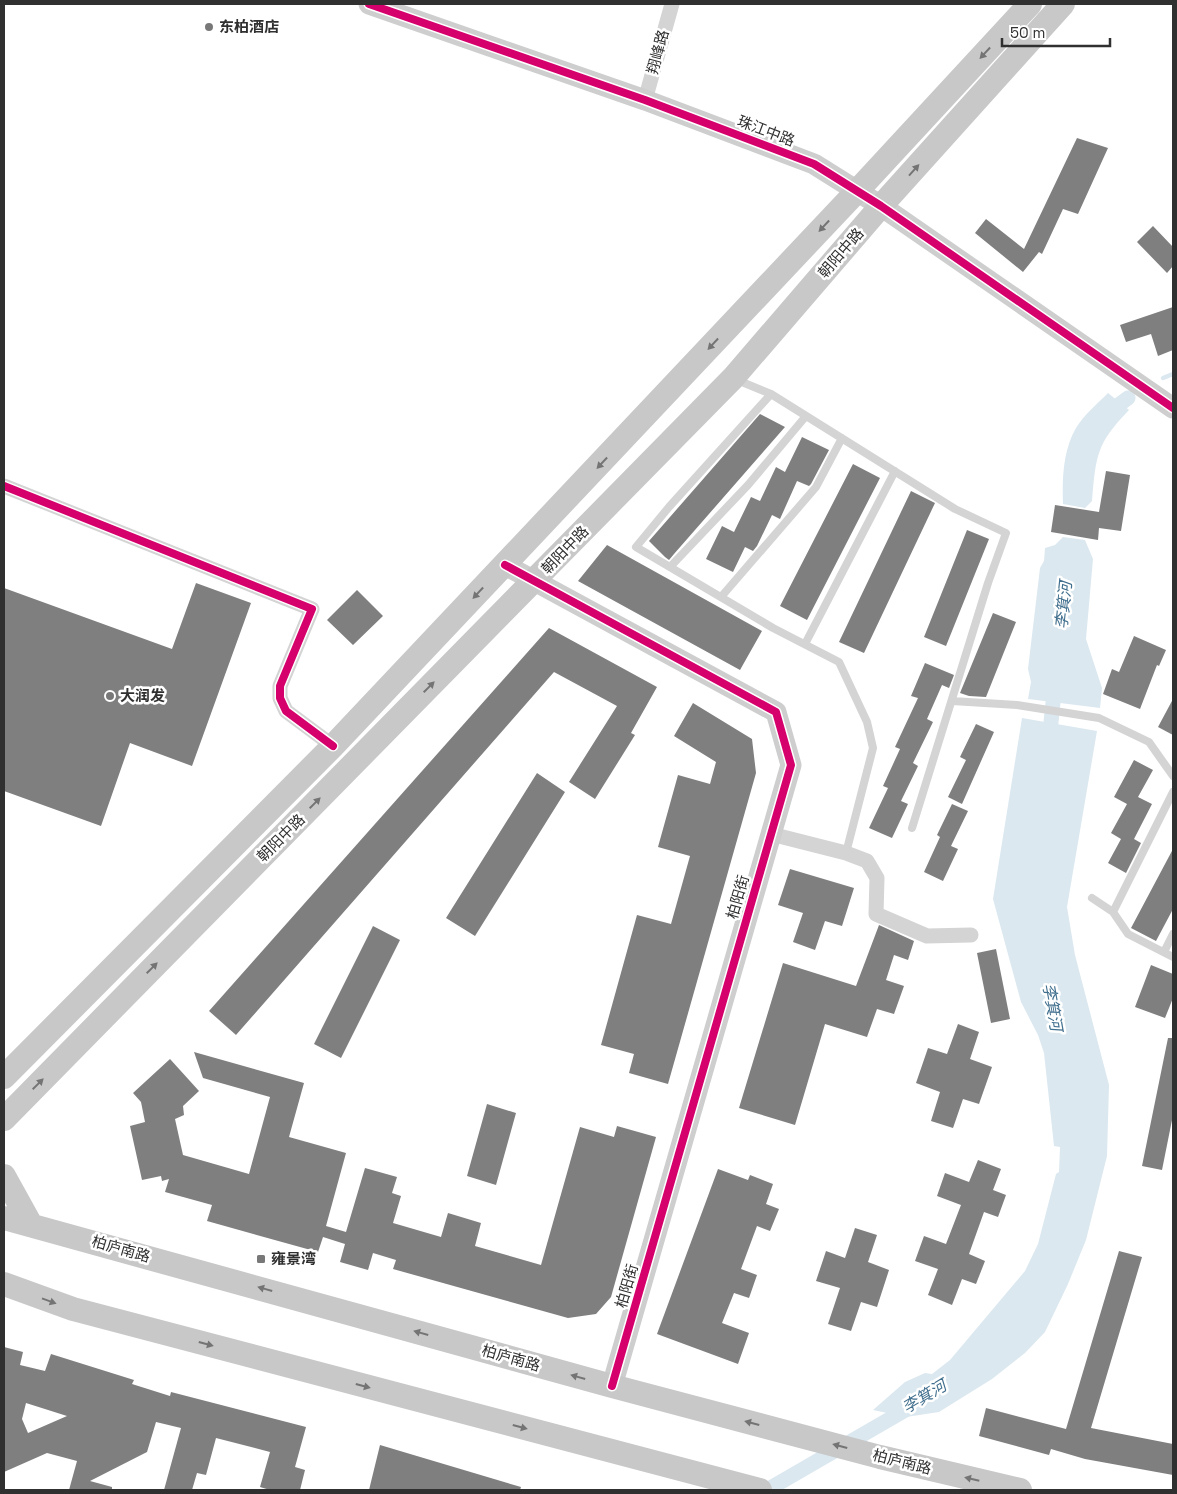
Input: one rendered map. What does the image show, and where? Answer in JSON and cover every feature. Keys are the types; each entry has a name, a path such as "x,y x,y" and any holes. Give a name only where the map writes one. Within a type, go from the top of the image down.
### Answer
{"main road":[{"name":"朝阳中路","path":"4,1077 333,746 858,190 1030,4"},
{"name":"朝阳中路","path":"4,1119 733,378 881,206 1063,4"},
{"path":"4,1176 30,1223"},
{"name":"柏庐南路","path":"4,1218 30,1223 612,1386 880,1457 1020,1490"},
{"path":"4,1284 73,1309 760,1490"}],"street":[{"name":"珠江中路","path":"369,4 645,100 814,164 858,190 1173,408"},
{"name":"翔峰路","path":"645,100 672,4"},
{"path":"4,486 312,609 280,686 280,698 286,711 333,746"},
{"name":"柏阳街","path":"505,565 776,712 791,765 612,1386"},
{"path":"771,834 846,853 867,861 877,878 876,914 927,936 971,935"}],"lane":[{"path":"733,378 771,394 955,509 1006,533 912,828"},
{"path":"771,394 669,507 636,547 721,597 839,662 867,722 873,748 846,853"},
{"path":"670,567 748,485 806,416"},
{"path":"721,597 816,488 842,438"},
{"path":"805,644 896,471"},
{"path":"952,701 1022,706 1099,718 1150,742 1173,776"},
{"path":"1113,912 1173,792"},
{"path":"1092,898 1113,912 1128,934 1173,957"},
{"path":"1164,952 1173,934"}],"water":[{"path":"1108,393 1129,410 1110,432 1100,451 1092,501 1085,508 1063,504 1064,465 1068,446 1076,428"},
{"path":"1063,537 1085,540 1093,559 1086,639 1102,688 1100,708 1028,699 1031,682 1028,669 1040,568 1044,561 1045,548 1055,545"},
{"path":"1022,718 1097,731 1067,907 1075,955 1109,1085 1107,1156 1086,1240 1045,1332 1025,1353 992,1379 939,1412 906,1417 873,1410 905,1382 925,1373 932,1374 950,1360 1025,1271 1038,1244 1056,1174 1059,1172 1060,1147 1054,1146 1044,1053 1038,1035 1021,1002 993,899"}],"building":[{"path":"1077,138 1108,148 1078,214 1063,209 1042,254 1039,252 1023,272 975,233 986,219 1024,249"},
{"path":"1153,226 1173,247 1173,266 1167,273 1137,242"},
{"path":"1173,307 1173,350 1158,356 1151,334 1126,342 1120,325"},
{"path":"760,414 785,427 669,560 649,541"},
{"path":"802,437 829,450 811,484 809,486 797,481 780,519 772,515 757,546 753,551 745,547 733,572 706,559 722,526 734,532 751,497 760,501 776,467 785,472"},
{"path":"853,464 880,478 807,620 780,606"},
{"path":"1106,471 1130,475 1121,531 1099,528 1098,540 1051,532 1055,505 1099,512"},
{"path":"911,491 935,503 864,653 839,642"},
{"path":"967,530 989,539 946,646 924,637"},
{"path":"607,545 762,631 740,670 578,581"},
{"name":"大润发","path":"196,583 251,603 192,766 130,743 101,826 4,791 4,588 172,649"},
{"path":"357,590 383,616 353,645 327,620"},
{"path":"993,613 1016,622 986,697 969,696 960,693"},
{"path":"549,628 657,687 631,733 635,735 595,799 569,782 617,706 554,672 236,1035 209,1011"},
{"path":"1134,636 1166,650 1159,666 1157,665 1140,709 1103,694 1112,669 1119,672"},
{"path":"925,663 954,675 949,688 942,685 927,719 933,722 913,763 918,766 901,801 908,804 892,838 869,828 888,788 883,786 900,749 895,747 918,698 911,696"},
{"path":"1173,699 1173,735 1158,727"},
{"path":"693,703 752,739 756,773 668,1084 629,1073 634,1054 601,1045 637,915 671,924 690,856 658,847 678,775 710,784 716,762 674,736"},
{"path":"976,724 994,732 962,804 948,797 966,760 960,757"},
{"path":"1134,760 1153,770 1138,797 1152,804 1134,839 1141,843 1126,873 1108,863 1121,839 1111,833 1127,804 1114,797"},
{"path":"537,773 565,792 475,936 446,918"},
{"path":"952,804 968,811 951,846 958,849 943,881 924,872 940,837 937,835"},
{"path":"1173,849 1173,909 1156,941 1131,928"},
{"path":"790,869 854,888 842,926 825,921 815,950 793,942 803,913 778,905"},
{"path":"879,925 914,941 908,960 894,955 886,980 904,986 894,1014 877,1009 867,1037 825,1024 795,1125 739,1108 783,963 856,986"},
{"path":"373,926 400,940 341,1058 314,1044"},
{"path":"996,949 1010,1019 991,1023 977,953"},
{"path":"1151,965 1173,974 1173,998 1165,1018 1135,1007"},
{"path":"958,1024 979,1032 970,1059 992,1067 979,1104 963,1099 953,1128 931,1121 940,1092 916,1083 928,1048 947,1054"},
{"path":"1168,1038 1173,1038 1173,1115 1162,1170 1142,1166"},
{"path":"194,1052 304,1083 289,1137 346,1153 326,1226 346,1232 365,1168 397,1177 392,1193 401,1196 393,1223 441,1237 448,1213 481,1223 475,1246 541,1265 580,1127 614,1137 617,1126 656,1137 611,1297 596,1314 568,1318 393,1269 396,1260 373,1253 368,1270 340,1262 345,1244 323,1237 318,1252 207,1221 212,1205 165,1192 169,1179 162,1181 161,1176 142,1180 130,1126 145,1122 141,1102 133,1093 170,1059 199,1091 183,1106 184,1115 175,1119 183,1155 249,1174 270,1097 203,1078"},
{"path":"487,1104 516,1113 496,1185 467,1176"},
{"path":"978,1160 1001,1169 993,1190 1006,1195 998,1217 984,1212 969,1254 985,1261 976,1284 962,1279 952,1305 928,1295 938,1269 915,1261 924,1236 946,1244 961,1205 937,1196 945,1173 969,1182"},
{"path":"718,1169 748,1180 750,1175 773,1184 766,1204 779,1209 770,1231 757,1226 741,1269 757,1275 749,1298 734,1293 722,1323 749,1333 738,1364 657,1334"},
{"path":"855,1228 877,1235 868,1262 889,1270 877,1307 861,1302 851,1331 828,1324 840,1288 816,1281 826,1251 845,1258"},
{"path":"1119,1251 1142,1257 1091,1428 1173,1444 1173,1475 1085,1459 1051,1449 1049,1455 979,1436 986,1408 1066,1429"},
{"path":"4,1347 23,1352 20,1365 45,1371 51,1354 134,1380 132,1384 170,1396 171,1392 306,1427 295,1467 305,1470 300,1490 270,1490 260,1487 270,1452 216,1438 206,1475 197,1473 192,1490 164,1490 181,1428 156,1422 147,1452 90,1481 112,1487 112,1490 69,1490 77,1461 47,1453 4,1472","holes":["26,1403 67,1416 28,1433 22,1419"]},
{"path":"380,1445 521,1487 520,1490 369,1490"}],"waterway":[{"path":"1163,378 1173,374"},
{"name":"李箕河","path":"1105,415 1128,398"},
{"name":"李箕河","path":"1049,742 1055,683"},
{"name":"李箕河","path":"767,1490 914,1405"}],"cycle path":[{"path":"369,4 645,100 814,164 881,206 1173,408"},
{"path":"4,486 312,609 280,686 280,698 286,711 333,746"},
{"path":"505,565 776,712 791,765 612,1386"}],"place":[{"name":"东柏酒店","path":"209,27"},
{"name":"大润发","path":"110,696"},
{"name":"雍景湾","path":"261,1259"}]}
